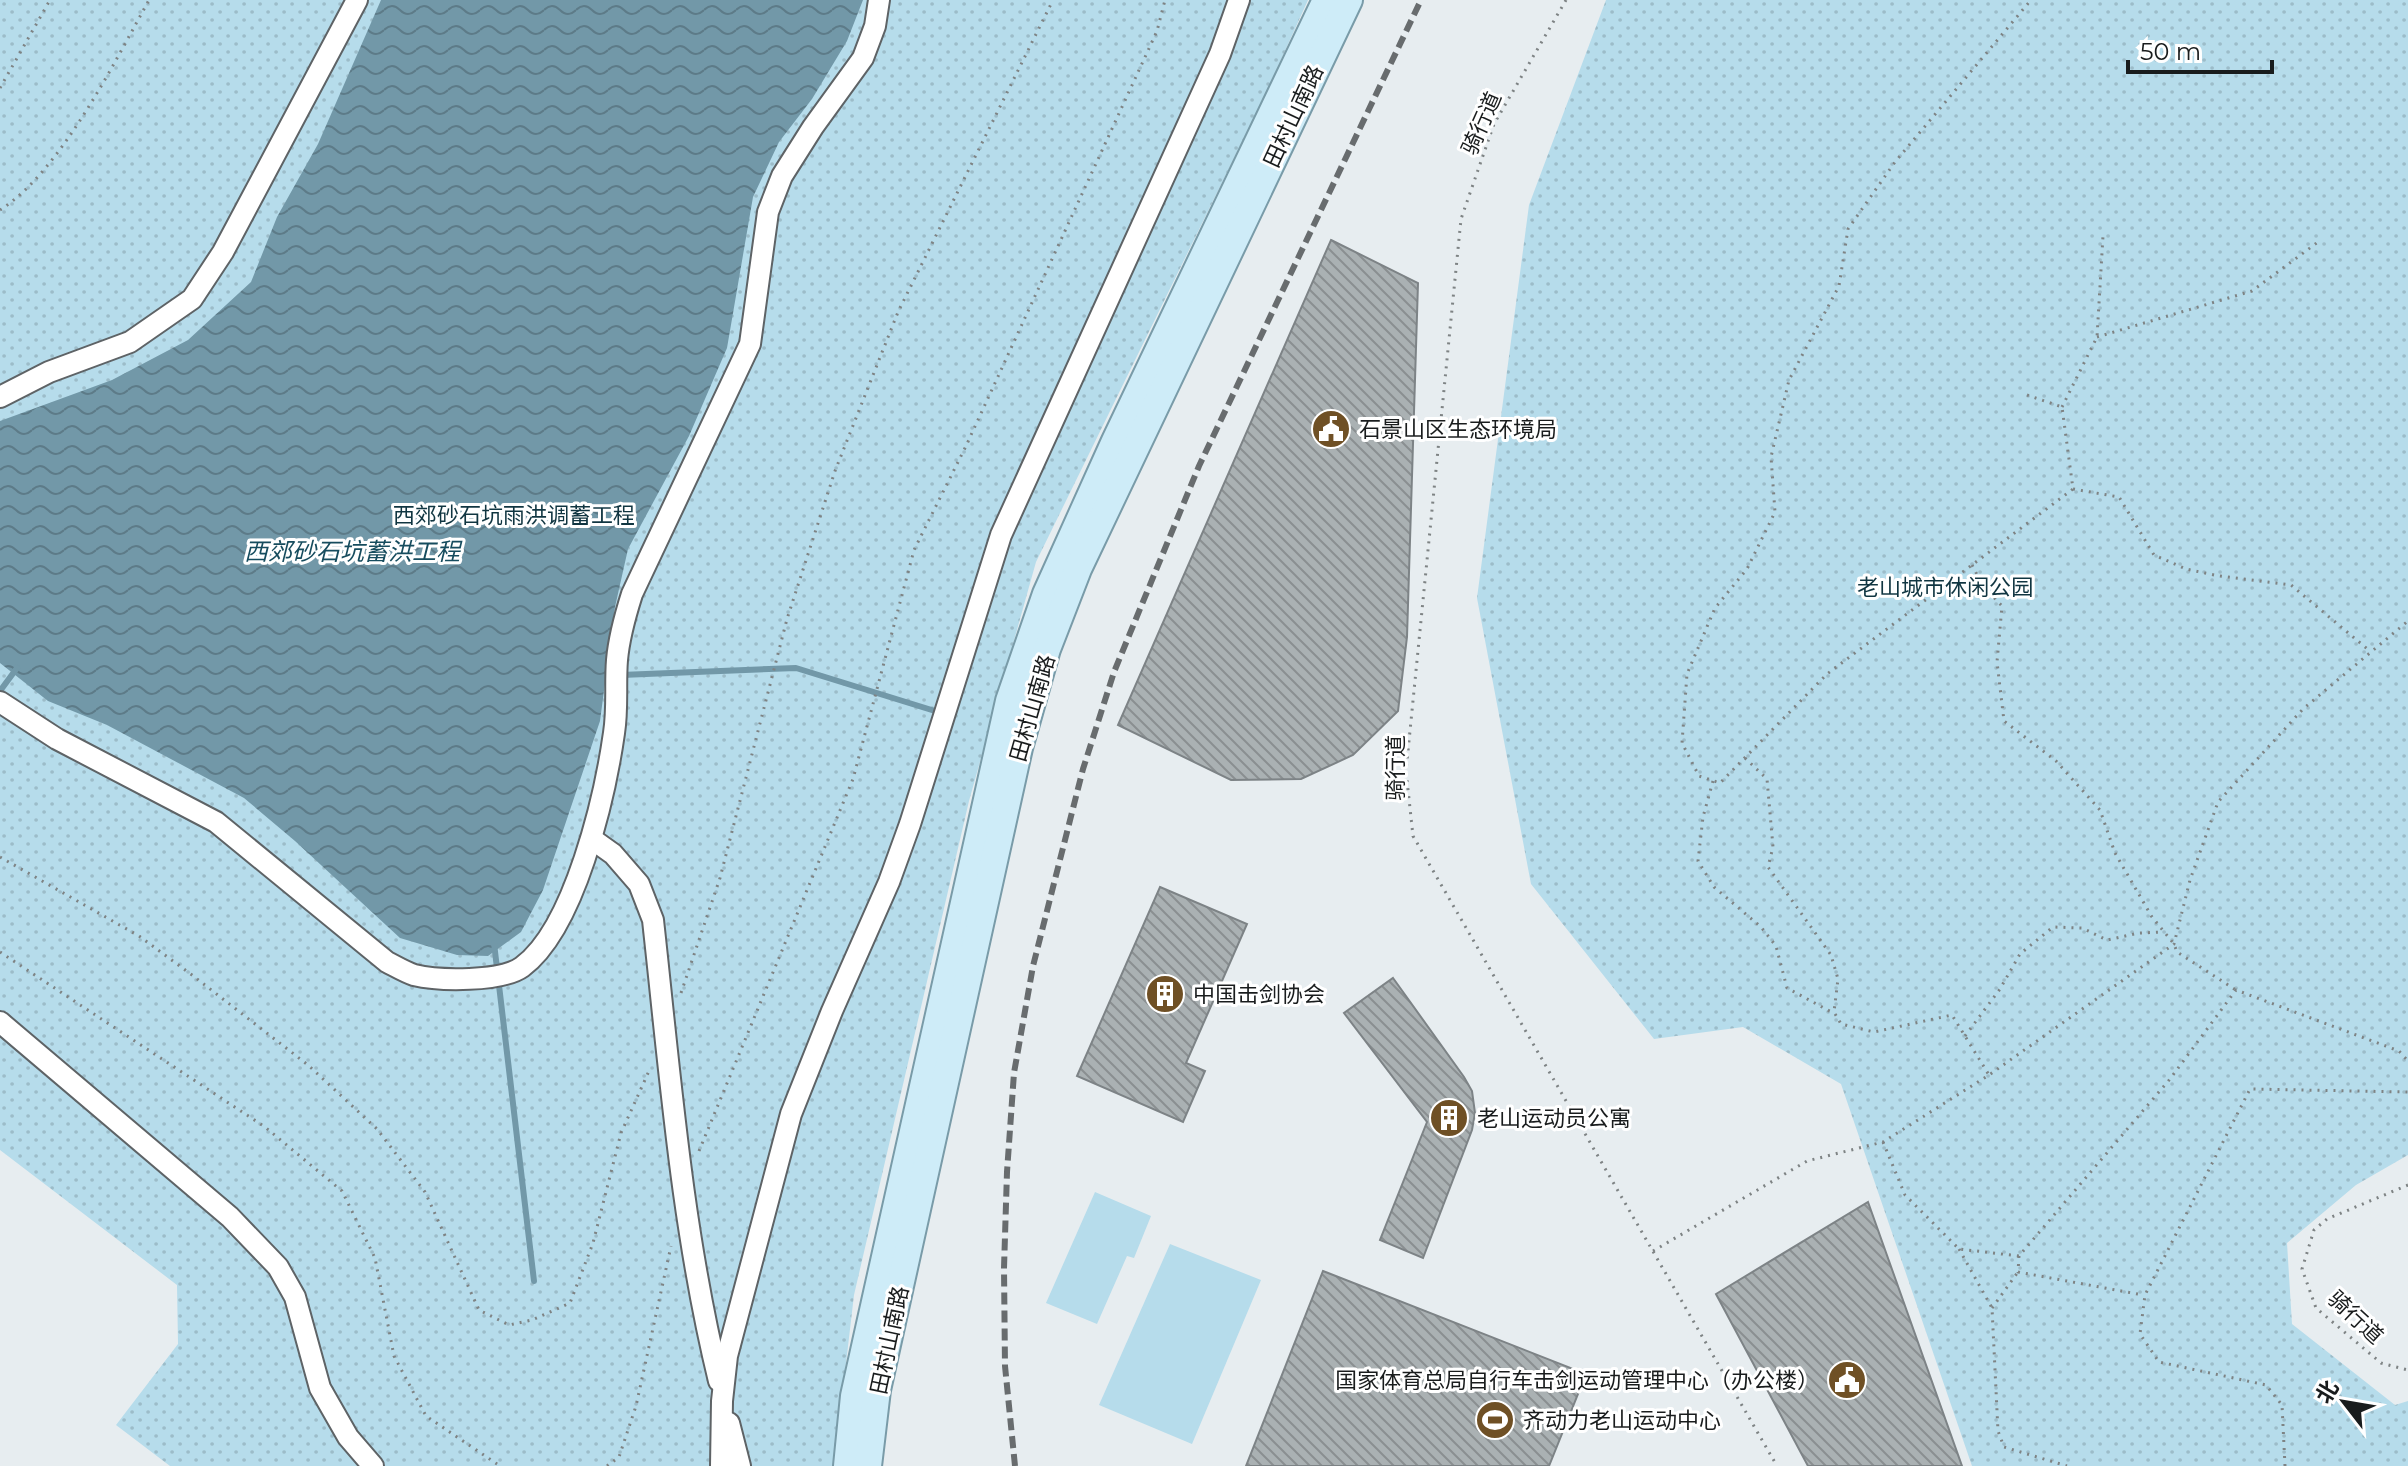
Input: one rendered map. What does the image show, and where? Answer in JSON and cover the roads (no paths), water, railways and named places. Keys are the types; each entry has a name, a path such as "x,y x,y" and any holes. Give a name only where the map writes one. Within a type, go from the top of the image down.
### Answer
{"main road":[{"name":"田村山南路","path":"847,1466 854,1396 1009,701 1046,594 1326,0"},
{"name":"田村山南路","path":"868,1466 877,1390 952,1042 1019,748 1047,649 1078,569 1349,0"}],"lane":[{"path":"0,397 49,372 130,342 192,299 223,252 357,0"},
{"path":"2,704 57,739 216,822 387,962 414,975 461,979 498,976 523,967 549,936 567,903 592,839 614,732 622,628 632,594 750,344 768,212 782,176 863,58 875,26 879,0"},
{"path":"721,1466 722,1395 727,1356 791,1114 889,882 1001,535 1220,54 1239,0"},
{"path":"592,839 613,854 639,884 653,920 684,1188 706,1330 740,1466"},
{"path":"0,1022 230,1217 278,1267 295,1297 320,1388 348,1437 373,1466"}],"water":[{"name":"西郊砂石坑蓄洪工程","path":"381,0 863,0 847,41 812,99 779,142 753,197 727,348 689,436 628,549 615,607 600,721 543,890 521,932 488,956 457,955 400,938 244,798 107,725 48,701 0,663 0,421 112,380 188,340 251,282 277,217 318,144"}],"waterway":[{"path":"0,691 17,668"},
{"path":"621,675 796,668 935,711"},
{"path":"494,943 534,1281"}],"railway":[{"path":"1015,1466 1005,1366 1004,1268 1014,1073 1033,966 1083,769 1114,672 1199,466 1421,0"}],"place":[{"name":"石景山区生态环境局","path":"1331,429"},
{"name":"中国击剑协会","path":"1165,994"},
{"name":"老山运动员公寓","path":"1449,1118"},
{"name":"国家体育总局自行车击剑运动管理中心（办公楼）","path":"1847,1380"},
{"name":"齐动力老山运动中心","path":"1495,1420"}],"park label":[{"name":"西郊砂石坑雨洪调蓄工程","path":"514,515"},
{"name":"老山城市休闲公园","path":"1945,587"}]}
